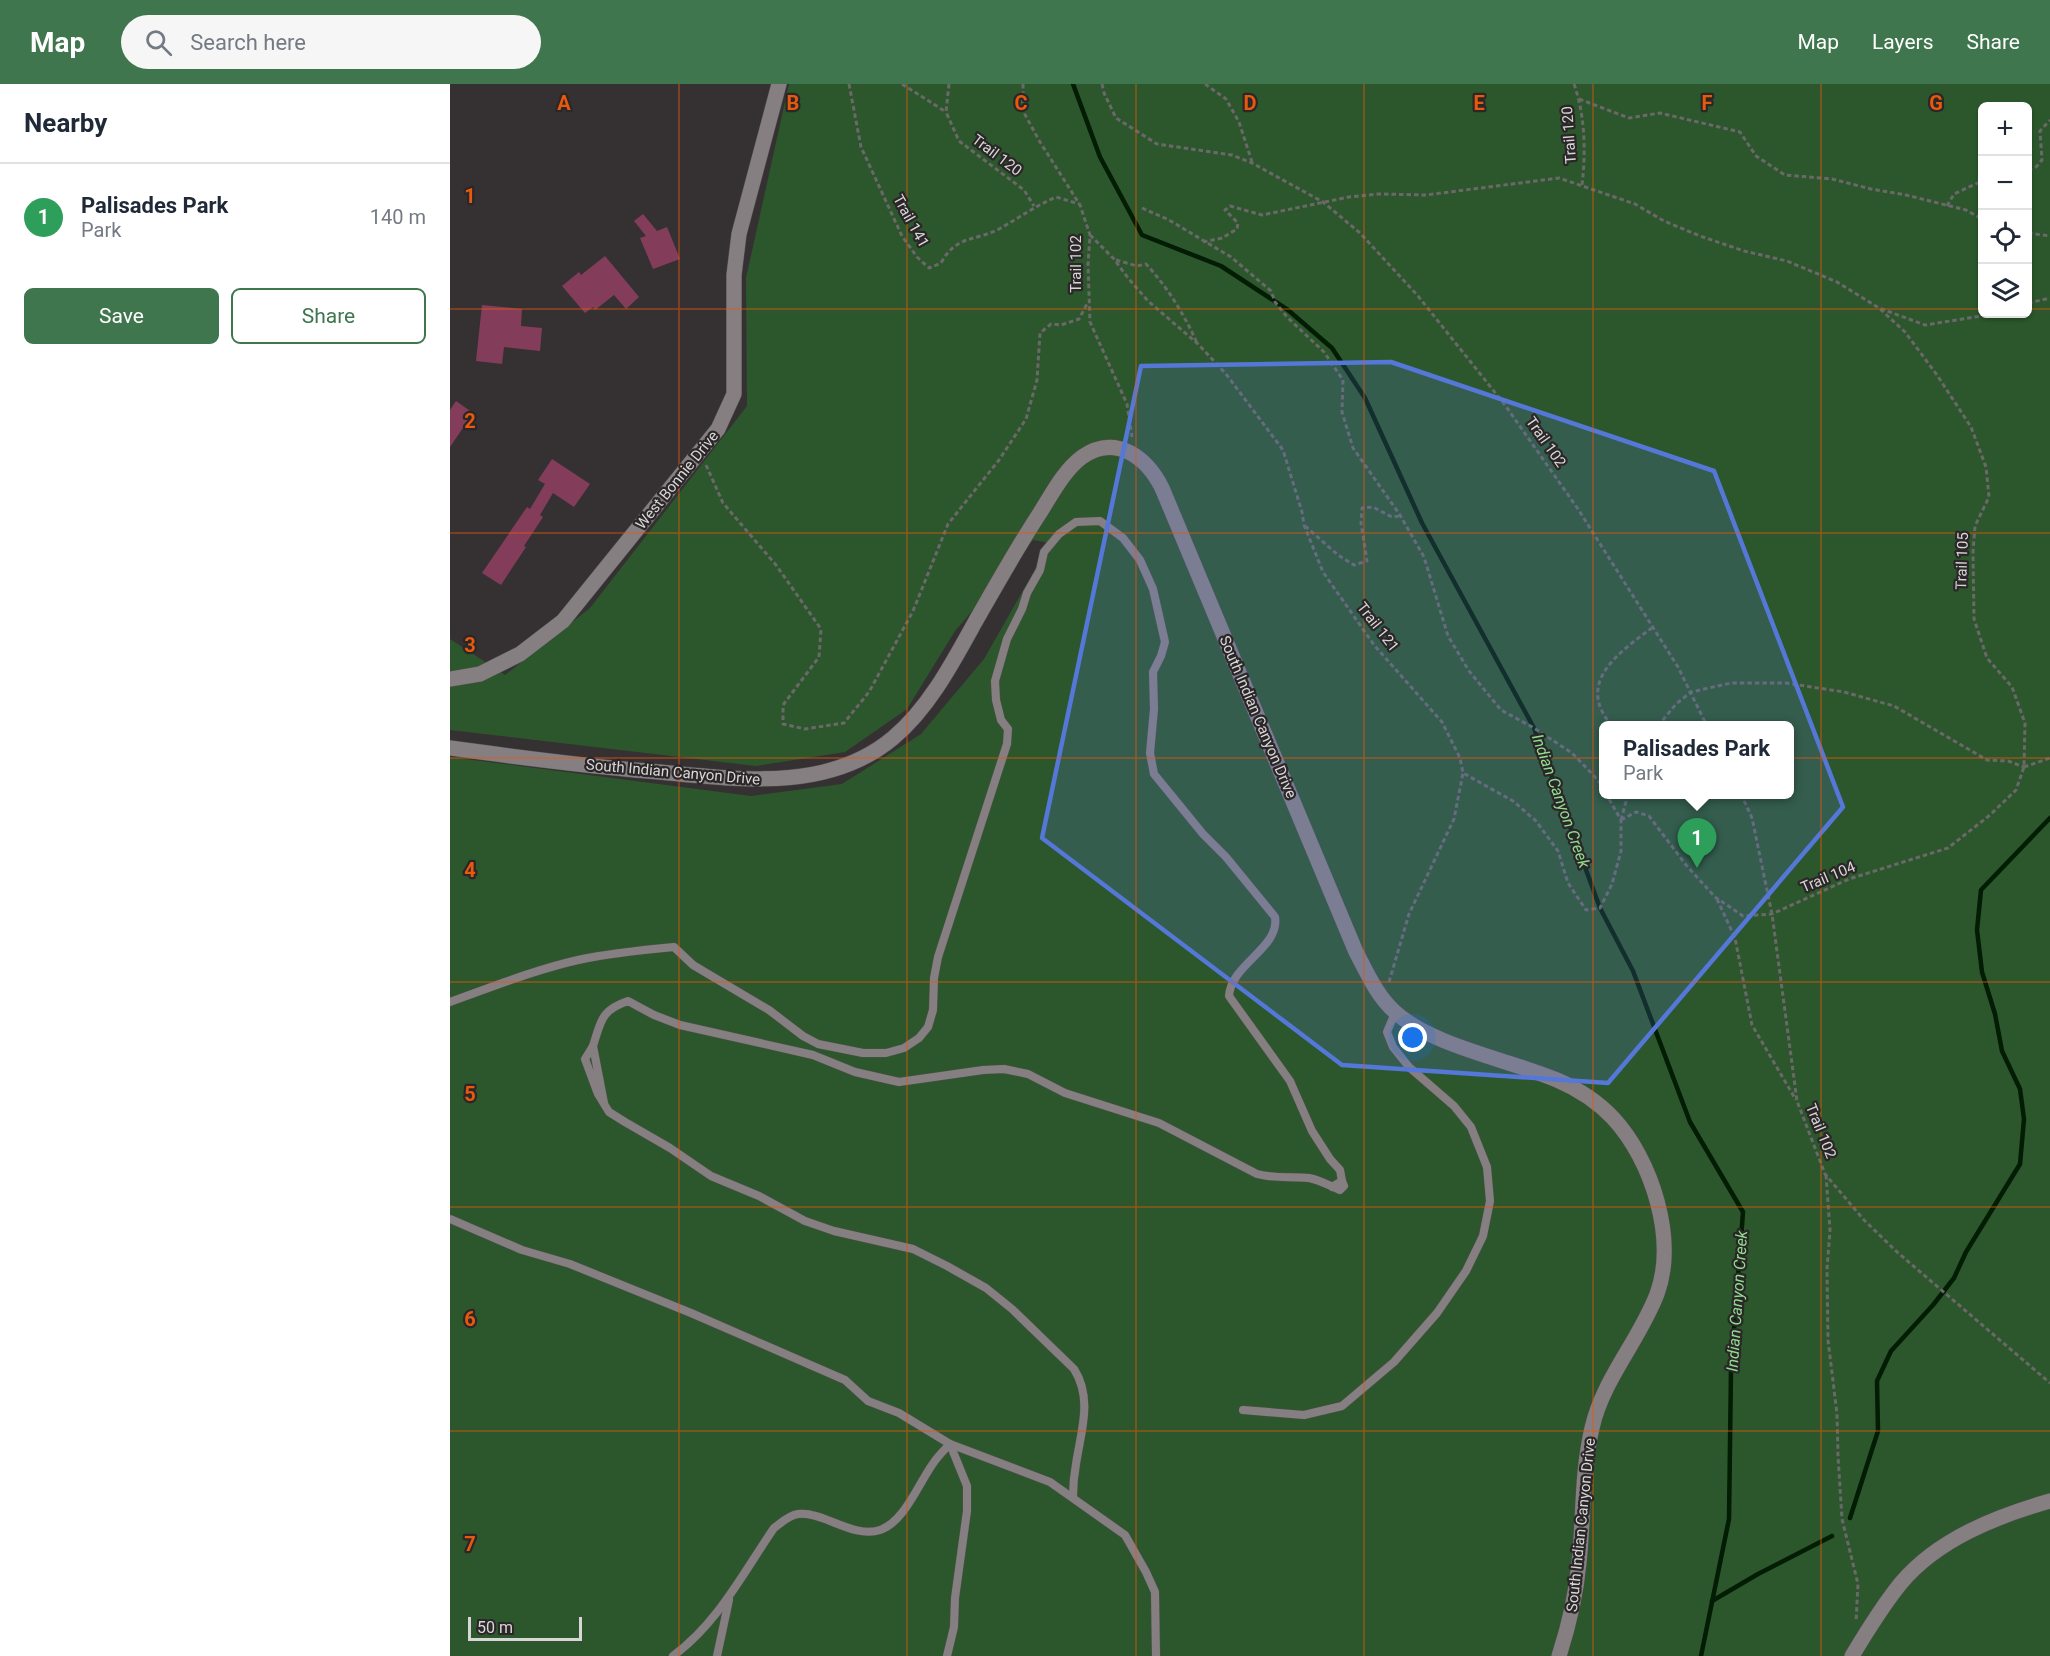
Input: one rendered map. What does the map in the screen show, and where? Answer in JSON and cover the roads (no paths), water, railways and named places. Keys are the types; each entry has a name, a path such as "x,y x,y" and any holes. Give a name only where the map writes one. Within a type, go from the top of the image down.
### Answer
{"street":[{"name":"West Bonnie Drive","path":"450,679 480,674 520,654 563,621 718,429 734,393 734,275 739,234 778,84"},
{"name":"South Indian Canyon Drive","path":"450,748 606,768 742,780 777,780 815,774 861,760 892,740 908,725 927,700 954,660 1030,528 1070,468 1082,457 1102,448 1114,448 1134,454 1144,462 1162,488 1356,952 1374,988 1395,1013 1426,1032 1556,1080 1598,1103 1620,1127 1639,1155 1650,1179 1659,1209 1665,1249 1662,1276 1646,1318 1609,1384 1593,1425 1582,1490 1579,1561 1574,1604 1559,1656"},
{"path":"1853,1655 1902,1581 1929,1556 1968,1532 2021,1509 2050,1501"}],"lane":[{"path":"450,1002 518,976 577,960 626,951 674,947 693,965 770,1010 803,1036 818,1044 863,1053 886,1053 904,1048 919,1038 928,1027 933,1010 934,978 938,957 1006,744 1008,729 1001,720 996,700 995,681 1007,639 1040,570 1044,552 1059,534 1076,522 1100,521 1123,538 1140,560 1153,589 1165,642 1153,672 1154,709 1150,753 1154,774 1275,917 1276,925 1272,936 1236,978 1230,988 1229,996 1290,1081 1312,1131 1340,1170 1344,1186 1340,1190 1309,1178 1269,1178 1257,1174 1159,1123 1128,1111 1065,1093 1028,1074 1004,1070 983,1070 899,1082 855,1072 813,1055 688,1027 654,1015 628,1001 613,1006 602,1019 593,1046 585,1059 609,1112 670,1148 711,1176 759,1196 805,1221 834,1231 913,1250 986,1288 1012,1309 1074,1369 1081,1381 1084,1396 1083,1424 1075,1467 1073,1497"},
{"path":"1243,1410 1304,1415 1342,1406 1395,1362 1437,1313 1466,1271 1483,1236 1490,1201 1487,1167 1472,1127 1454,1106 1409,1067 1392,1047 1386,1032 1395,1013"},
{"path":"450,1219 522,1250 570,1264 649,1296 845,1380 868,1401 899,1413 950,1444 1050,1482 1125,1535 1155,1592 1156,1656"},
{"path":"672,1656 703,1630 730,1595 774,1528 785,1519 798,1514 842,1526 868,1531 881,1530 898,1518 931,1466 950,1444"},
{"path":"947,1656 954,1627 955,1598 967,1511 967,1486 950,1444"},
{"path":"717,1656 730,1595"}],"waterway":[{"name":"Indian Canyon Creek","path":"1073,84 1100,157 1142,235 1221,266 1288,310 1332,348 1365,398 1422,523 1534,728 1600,908 1633,971 1690,1122 1743,1212 1731,1369 1729,1519 1701,1656"},
{"path":"1850,1518 1878,1431 1877,1381 1891,1351 1954,1278 1966,1252 2020,1164 2024,1119 2020,1089 2002,1051 1995,1014 1982,972 1977,930 1981,890 2050,818"},
{"path":"1712,1601 1758,1574 1832,1536"}],"place":[{"name":"Palisades Park","path":"1697,868"}]}
